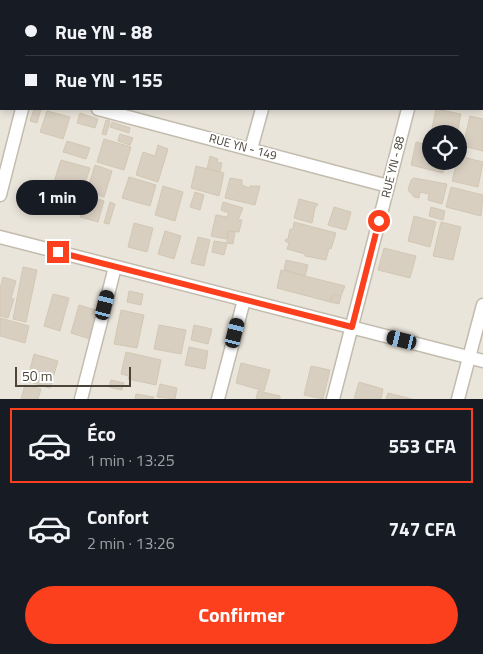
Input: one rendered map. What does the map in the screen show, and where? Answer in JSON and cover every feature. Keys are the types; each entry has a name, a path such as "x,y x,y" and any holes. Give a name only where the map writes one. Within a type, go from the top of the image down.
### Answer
{"street":[{"path":"0,195 22,110"},
{"name":"RUE YN - 149","path":"102,110 388,186"},
{"path":"251,149 262,110"},
{"name":"RUE YN - 88","path":"333,399 408,110"},
{"path":"0,238 483,361"},
{"path":"81,399 115,267"},
{"path":"218,399 244,300"},
{"path":"458,399 483,304"}],"shaded area":[{"path":"0,110 483,110 483,399 0,399"}],"building":[{"path":"34,110 41,110 37,123 30,121"},
{"path":"436,110 461,114 459,125 433,125"},
{"path":"47,111 70,117 63,139 40,132"},
{"path":"80,113 98,119 95,128 77,123"},
{"path":"470,116 483,119 483,151 467,147 467,129"},
{"path":"106,120 110,121 106,135 102,134"},
{"path":"112,122 130,128 129,133 110,127"},
{"path":"120,134 133,138 130,145 118,141"},
{"path":"104,139 131,147 124,170 97,162"},
{"path":"67,141 90,148 86,159 63,152"},
{"path":"416,142 422,144 422,168 411,165"},
{"path":"158,145 168,149 158,182 136,175 143,152 155,156"},
{"path":"210,156 218,159 217,162 222,163 220,172 207,169"},
{"path":"467,158 483,162 478,187 452,181 455,170 467,170"},
{"path":"61,160 90,168 82,193 53,185"},
{"path":"95,165 112,171 104,197 87,191"},
{"path":"196,166 224,173 219,196 191,188"},
{"path":"431,170 444,170 443,173"},
{"path":"129,177 156,185 150,206 122,198"},
{"path":"230,178 242,180 242,185 249,188 250,186 260,186 255,205 225,198"},
{"path":"414,178 447,184 442,204 428,200 429,194 420,192 419,198 414,197 408,190 411,180"},
{"path":"163,186 183,192 175,221 155,215"},
{"path":"451,187 483,195 481,216 446,207"},
{"path":"67,189 82,193 79,203 64,198"},
{"path":"195,192 204,195 200,210 190,207"},
{"path":"87,196 104,201 98,222 80,217"},
{"path":"299,199 318,204 315,208 312,223 294,218"},
{"path":"110,202 115,204 109,224 104,223"},
{"path":"223,202 243,208 238,220 242,220 239,232 228,231 226,239 211,236 216,215 227,217 229,213 221,210"},
{"path":"334,207 351,212 346,230 328,225"},
{"path":"431,207 445,211 443,220 429,216"},
{"path":"414,216 436,222 430,247 408,241"},
{"path":"294,222 336,233 326,260 305,256 305,254 287,249 289,243 285,241 288,239 290,229 293,229"},
{"path":"441,222 461,227 453,260 433,256"},
{"path":"134,223 153,228 147,252 128,247"},
{"path":"165,231 181,236 174,259 158,254"},
{"path":"228,231 235,232 233,244 227,243"},
{"path":"198,237 210,240 204,266 191,263"},
{"path":"214,241 227,243 224,255 212,252"},
{"path":"384,248 416,256 410,278 378,270"},
{"path":"286,260 308,265 305,276 284,270"},
{"path":"23,267 37,270 26,322 13,319"},
{"path":"281,270 345,286 341,296 333,294 330,302 277,288"},
{"path":"3,277 16,281 11,298 14,299 8,318 0,316 0,289"},
{"path":"129,291 143,294 141,305 127,302"},
{"path":"53,294 69,298 60,331 44,326"},
{"path":"333,294 341,296 339,304 330,302"},
{"path":"79,305 99,311 90,339 71,333"},
{"path":"121,310 144,315 137,348 114,344"},
{"path":"0,318 29,326 25,343 0,336"},
{"path":"159,325 186,330 181,354 154,349"},
{"path":"194,325 212,329 208,344 191,340"},
{"path":"189,347 208,351 205,369 185,365"},
{"path":"126,352 161,360 156,385 128,379 129,376 121,374"},
{"path":"34,354 58,361 50,388 27,381"},
{"path":"241,363 270,370 264,391 236,383"},
{"path":"311,366 330,370 323,399 304,395"},
{"path":"111,380 124,383 122,390 109,387"},
{"path":"359,382 383,389 381,399 354,399"},
{"path":"160,384 177,388 175,399 157,397"},
{"path":"25,385 41,389 38,399 21,399"},
{"path":"258,391 280,396 280,399 256,399"},
{"path":"388,393 412,399 386,399"},
{"path":"136,394 154,397 153,399 135,399"}],"route":[{"path":"58,252 352,327 379,221"}]}
